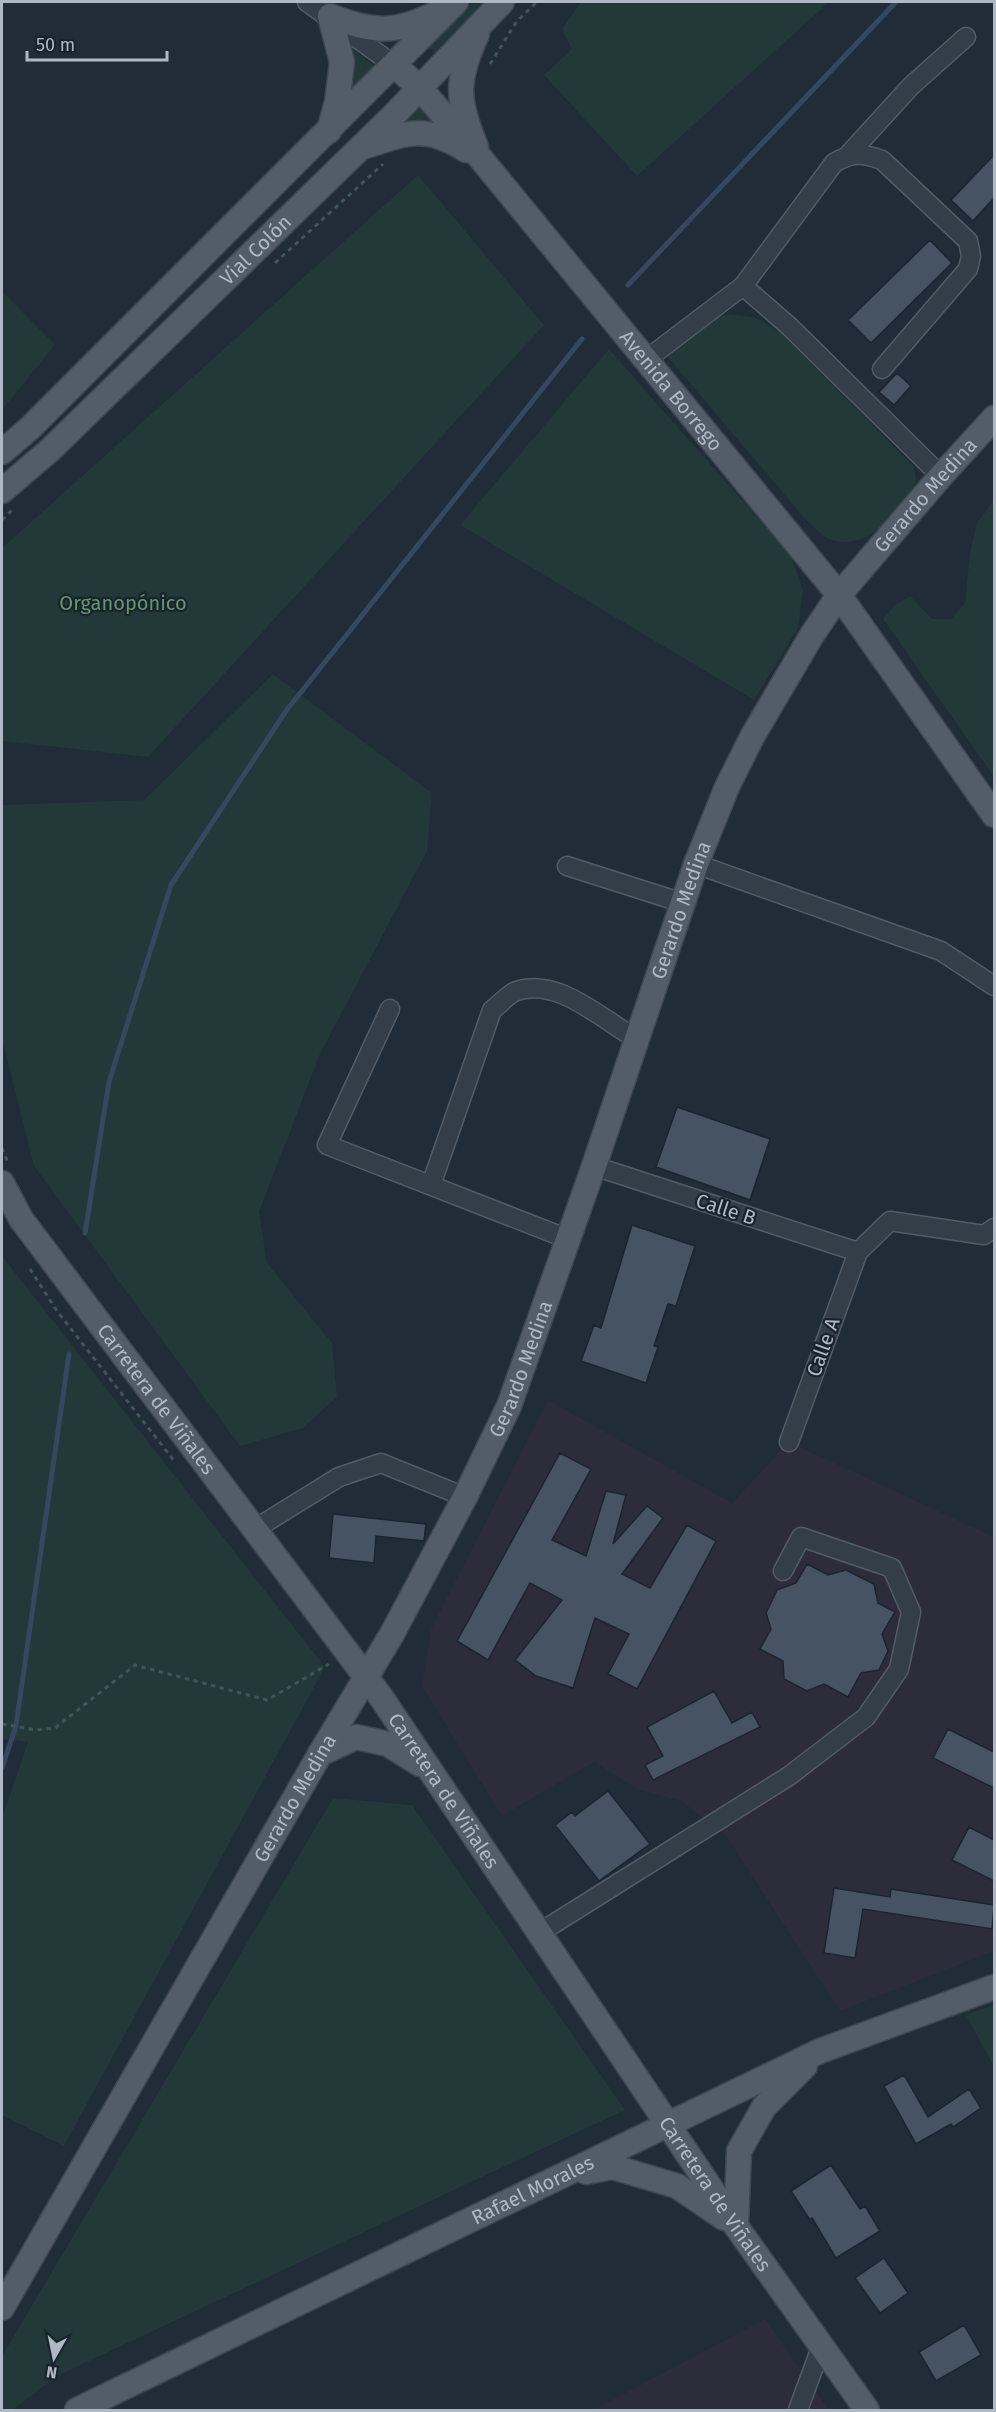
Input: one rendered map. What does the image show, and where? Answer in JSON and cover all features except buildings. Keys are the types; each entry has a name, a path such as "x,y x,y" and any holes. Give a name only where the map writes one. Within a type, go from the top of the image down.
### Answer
{"main road":[{"name":"Vial Colón","path":"2,491 50,450 361,147 502,2"},
{"path":"330,16 358,27 382,30 413,25 454,4"},
{"name":"Vial Colón","path":"2,452 30,428 454,4"},
{"path":"328,131 337,102 342,62 330,16"},
{"path":"482,22 469,52 460,98 482,160"},
{"name":"Avenida Borrego","path":"394,65 420,88 482,160 839,595 994,815"},
{"path":"361,147 416,132 443,136 482,160"},
{"name":"Gerardo Medina","path":"2,2308 320,1754 392,1634 465,1497 509,1406 594,1166 696,864 727,787 752,737 812,635 839,595 994,418"},
{"name":"Carretera de Viñales","path":"2,1183 21,1219 255,1529 344,1652 381,1697 736,2226 867,2410"},
{"path":"320,1754 356,1737 388,1744 429,1770"},
{"name":"Rafael Morales","path":"77,2410 820,2051 994,1987"},
{"path":"736,2226 739,2151 764,2107 820,2051"},
{"path":"562,2176 613,2167 677,2186 736,2226"}],"street":[{"name":"Avenida Borrego","path":"307,2 330,16 394,65"},
{"path":"647,359 743,286 834,163 849,154 911,86 966,37"},
{"path":"849,154 865,154 882,160 968,241 971,256 968,268 882,369"},
{"path":"743,286 790,327 941,476"},
{"path":"696,864 940,951 994,986"},
{"path":"567,866 683,903"},
{"path":"431,1185 492,1010 514,993 542,987 584,1004 612,1025 637,1039"},
{"path":"390,1008 327,1145 568,1239"},
{"name":"Calle B","path":"594,1166 858,1252"},
{"path":"858,1252 890,1221 984,1235 994,1228"},
{"name":"Calle A","path":"789,1442 858,1252"},
{"path":"255,1529 339,1477 381,1463 465,1497"},
{"path":"539,1933 780,1782 867,1717 899,1669 911,1612 892,1568 801,1537 783,1571"},
{"path":"798,2410 822,2345"}],"path":[{"path":"487,69 517,21 537,2"},
{"path":"2,1724 36,1730 55,1728 135,1665 267,1700 325,1667 344,1652"}],"shaded area":[{"path":"548,1400 732,1503 789,1442 994,1537 994,1951 840,2011 726,1836 681,1801 637,1789 594,1762 502,1816 422,1686 431,1629"},
{"path":"765,2319 829,2410 593,2410"}],"green space":[{"path":"473,2 484,2 436,51 428,48"},
{"path":"581,2 829,2 637,176 544,75 572,49 562,29"},
{"path":"350,47 377,68 346,102"},
{"path":"418,103 434,122 396,127"},
{"name":"Organopónico","path":"418,175 544,325 148,757 2,741 2,548"},
{"path":"2,291 55,345 2,410"},
{"path":"729,314 757,318 782,334 914,467 917,487 890,518 868,536 856,541 843,542 823,536 807,521 666,355 709,321"},
{"path":"609,349 791,556 803,590 798,628 754,700 460,525"},
{"path":"994,500 994,777 883,619 895,605 910,596 932,619 951,619 965,603 970,553 977,523"},
{"path":"273,674 432,793 427,851 320,1054 259,1212 267,1263 332,1343 337,1397 303,1428 240,1446 34,1166 2,1038 2,805 144,800"},
{"path":"2,1256 325,1667 64,2146 2,2115 2,1818 28,1742 2,1739"},
{"path":"333,1798 412,1805 625,2110 59,2375 12,2410 2,2410 2,2356"},
{"path":"994,2005 994,2067 966,2015"}],"waterway":[{"path":"628,285 896,2"},
{"path":"85,1233 109,1082 171,885 286,711 582,339"},
{"path":"2,1768 16,1726 69,1354"}]}
